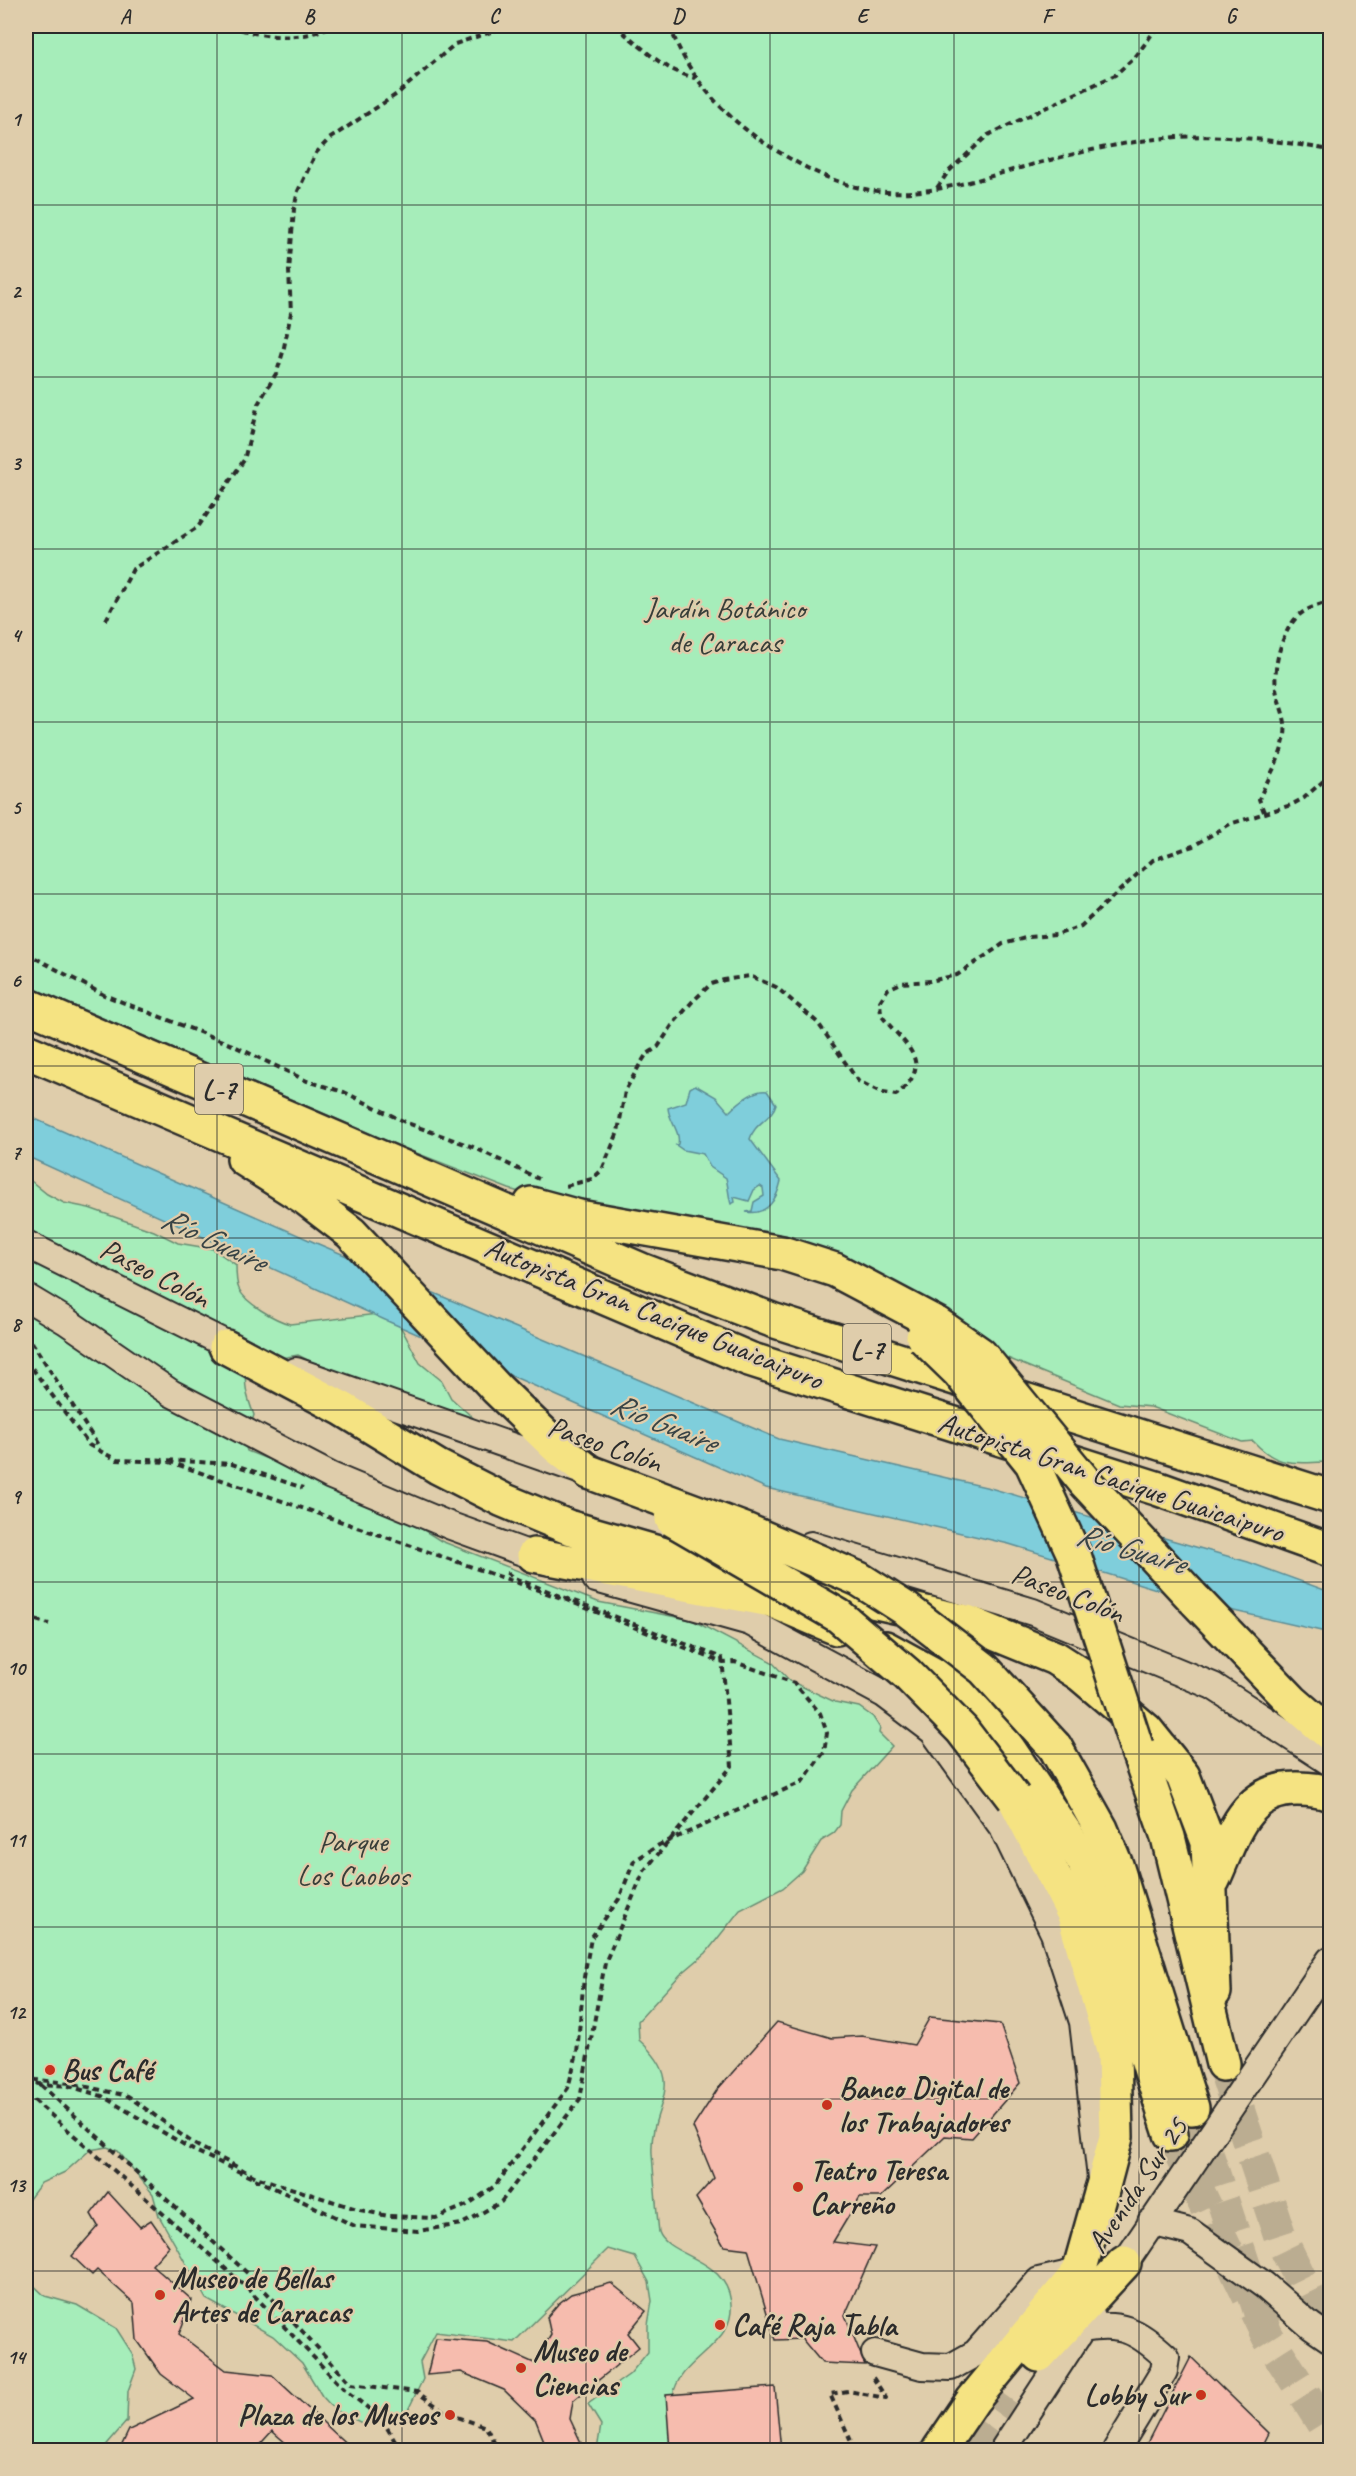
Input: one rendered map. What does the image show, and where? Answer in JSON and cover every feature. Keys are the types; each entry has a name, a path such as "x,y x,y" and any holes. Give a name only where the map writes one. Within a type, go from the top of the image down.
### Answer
{"main road":[{"name":"Autopista Gran Cacique Guaicaipuro","path":"26,1005 641,1270 772,1320 1330,1497"},
{"name":"Autopista Gran Cacique Guaicaipuro","path":"26,1051 749,1359 1159,1489 1330,1550"},
{"path":"187,1118 227,1148 304,1197 351,1233 497,1389 556,1446 590,1472 839,1616 907,1674 962,1730 1014,1798 1074,1915 1114,2054 1116,2137 1079,2272 1005,2395 1068,2321 1124,2263"},
{"path":"413,1172 579,1217 782,1253 835,1270 930,1330 980,1354 1085,1482 1292,1701 1330,1734"},
{"path":"226,1347 343,1409 438,1467 503,1500 568,1527 672,1557 967,1622 1055,1658 1106,1694 1146,1730 1183,1776 1208,1842 1211,1885 1211,1969 1223,2064 1168,1837 1136,1746 1073,1552 1032,1463 959,1372 930,1330"},
{"path":"590,1472 746,1530 859,1579 906,1609 984,1669 1055,1747 1101,1830 1116,1865 1192,2108"},
{"path":"534,1555 771,1600 903,1656 954,1686 989,1720 1084,1861 1172,2134"},
{"path":"1211,1885 1237,1827 1255,1801 1290,1789 1330,1794"},
{"path":"939,2451 973,2400 1079,2272"}],"street":[{"name":"Paseo Colón","path":"26,1244 226,1347 665,1500 1033,1612 1214,1686 1330,1762"},
{"path":"26,1298 66,1321 171,1393 331,1476 451,1526 611,1585 760,1627 884,1694 933,1731 1003,1828 1054,1934 1083,2022 1102,2190"},
{"name":"Avenida Sur 25","path":"1003,2451 1151,2222 1330,1959"},
{"path":"1151,2222 1190,2232 1256,2279 1311,2326 1330,2338"},
{"path":"872,2363 951,2367 976,2353 1039,2281 1079,2272"},
{"path":"1082,2329 1106,2325 1131,2331 1152,2344 1166,2357 1164,2371 1116,2451"}],"path":[{"path":"231,26 276,37 303,35 331,26"},
{"path":"106,620 133,569 198,527 244,460 258,404 277,372 283,352 291,313 290,271 294,209 298,191 316,153 329,139 397,94 455,44 509,26"},
{"path":"614,26 660,64 676,73 696,78"},
{"path":"670,26 696,78 724,110 753,136 820,174 860,188 898,192 936,189 1080,153 1177,137 1283,142 1330,150"},
{"path":"936,189 948,172 988,135 1115,75 1136,56 1158,26"},
{"path":"1264,812 1259,799 1282,748 1285,734 1286,721 1276,692 1276,663 1279,649 1304,611 1330,600"},
{"path":"559,1185 585,1181 602,1170 618,1132 626,1091 639,1066 646,1055 658,1047 673,1024 692,1002 711,984 750,976 776,987 818,1023 858,1081 883,1093 896,1095 908,1086 914,1074 915,1060 910,1047 880,1015 880,1001 888,989 902,983 930,981 957,975 1003,944 1029,937 1056,935 1081,926 1153,860 1193,846 1230,824 1264,812 1278,810 1304,798 1330,775"},
{"path":"26,953 104,995 230,1044 307,1081 344,1092 407,1123 473,1147 546,1182"},
{"path":"26,1334 96,1446 118,1458 231,1464 311,1492"},
{"path":"26,1360 89,1446 117,1460 170,1462 564,1599 723,1663 735,1662 794,1683 820,1713 827,1733 824,1752 802,1782 673,1838 634,1861 619,1899 591,1938 584,1977 577,2053 568,2088 495,2186 467,2205 436,2218 388,2216 360,2210 256,2177 194,2144 128,2096 70,2083 26,2081"},
{"path":"26,2081 69,2086 102,2096 203,2155 355,2226 418,2231 462,2224 501,2202 580,2099 605,1963 644,1871 732,1766 722,1658 514,1578 495,1565"},
{"path":"26,1617 49,1624"},
{"path":"26,2071 255,2280 351,2384 417,2392 446,2414 486,2427 498,2451"},
{"path":"26,2093 244,2285 345,2390 382,2419 400,2451"},
{"path":"855,2451 830,2394 848,2391 886,2398 872,2363"}],"green space":[{"name":"Jardín Botánico de Caracas","path":"26,26 1330,26 1330,1462 1298,1463 1280,1460 1262,1450 1253,1441 1242,1442 1151,1407 1119,1404 1005,1357 965,1335 954,1320 509,1189 406,1149 26,985"},
{"name":"Parque Los Caobos","path":"26,1177 47,1194 64,1203 89,1208 154,1231 178,1243 213,1249 236,1265 238,1287 247,1300 284,1322 290,1324 378,1314 398,1322 420,1363 442,1381 451,1398 480,1424 382,1398 298,1355 247,1364 246,1390 254,1415 245,1444 247,1451 410,1516 417,1526 441,1541 598,1602 692,1620 772,1662 790,1681 835,1702 859,1707 873,1717 880,1728 879,1733 892,1746 852,1790 841,1811 840,1825 834,1833 821,1841 802,1871 783,1888 740,1910 706,1953 680,1975 638,2021 639,2040 663,2070 665,2083 653,2136 652,2154 659,2232 672,2246 715,2272 729,2293 731,2311 727,2325 719,2338 686,2370 678,2382 673,2402 680,2450 597,2450 601,2425 588,2404 630,2374 648,2352 648,2325 652,2301 649,2282 635,2257 608,2249 514,2342 436,2332 420,2362 423,2379 408,2410 398,2420 364,2424 335,2410 322,2396 302,2363 273,2336 206,2299 159,2216 153,2194 118,2151 107,2147 90,2150 65,2172 41,2183 26,2203"},
{"path":"26,2278 45,2296 77,2305 116,2328 132,2353 136,2369 128,2391 127,2421 102,2450 26,2450"}],"water":[{"path":"695,1085 716,1097 729,1112 746,1097 756,1092 767,1091 776,1104 771,1114 755,1129 750,1139 781,1181 774,1200 765,1209 753,1213 746,1212 752,1211 754,1202 764,1196 763,1188 760,1186 754,1190 749,1201 734,1197 735,1202 731,1204 726,1178 710,1167 703,1154 683,1150 676,1145 678,1135 668,1108 686,1102 690,1088"},
{"name":"Río Guaire","path":"26,1115 316,1243 779,1439 990,1488 1248,1562 1330,1592 1330,1633 1212,1606 1009,1544 766,1488 385,1320 26,1156"}],"building":[{"name":"Teatro Teresa Carreño","path":"930,2017 1000,2024 1020,2083 972,2138 945,2136 881,2197 860,2197 833,2242 875,2247 845,2315 865,2365 822,2363 802,2339 775,2340 748,2249 724,2246 696,2198 714,2178 693,2127 717,2090 777,2022 832,2038 862,2036 914,2045"},
{"path":"108,2192 140,2227 151,2220 169,2246 152,2265 192,2300 179,2334 226,2370 272,2375 354,2451 295,2451 272,2431 254,2451 119,2451 129,2430 194,2399 161,2374 137,2340 134,2303 97,2270 92,2275 72,2256 98,2226 91,2214"},
{"name":"Museo de Ciencias","path":"611,2283 646,2311 628,2333 639,2347 573,2401 570,2419 585,2451 548,2451 536,2421 504,2390 461,2372 427,2375 436,2338 487,2342 534,2363 551,2335 547,2317 558,2304 571,2294"},
{"name":"Lobby Sur","path":"1191,2357 1269,2433 1260,2451 1143,2451"},
{"path":"775,2387 781,2451 670,2451 666,2395"}],"tunnel":[{"path":"1223,2064 1281,2239 1330,2339"},
{"path":"1192,2108 1268,2337"},
{"path":"1171,2134 1268,2337 1330,2435"},
{"path":"965,2450 1005,2395"}],"place":[{"name":"Bus Café","path":"50,2070"},
{"name":"Banco Digital de los Trabajadores","path":"827,2105"},
{"name":"Teatro Teresa Carreño","path":"798,2187"},
{"name":"Museo de Bellas Artes de Caracas","path":"160,2295"},
{"name":"Café Raja Tabla","path":"720,2325"},
{"name":"Museo de Ciencias","path":"521,2368"},
{"name":"Lobby Sur","path":"1201,2395"},
{"name":"Plaza de los Museos","path":"450,2415"}]}
